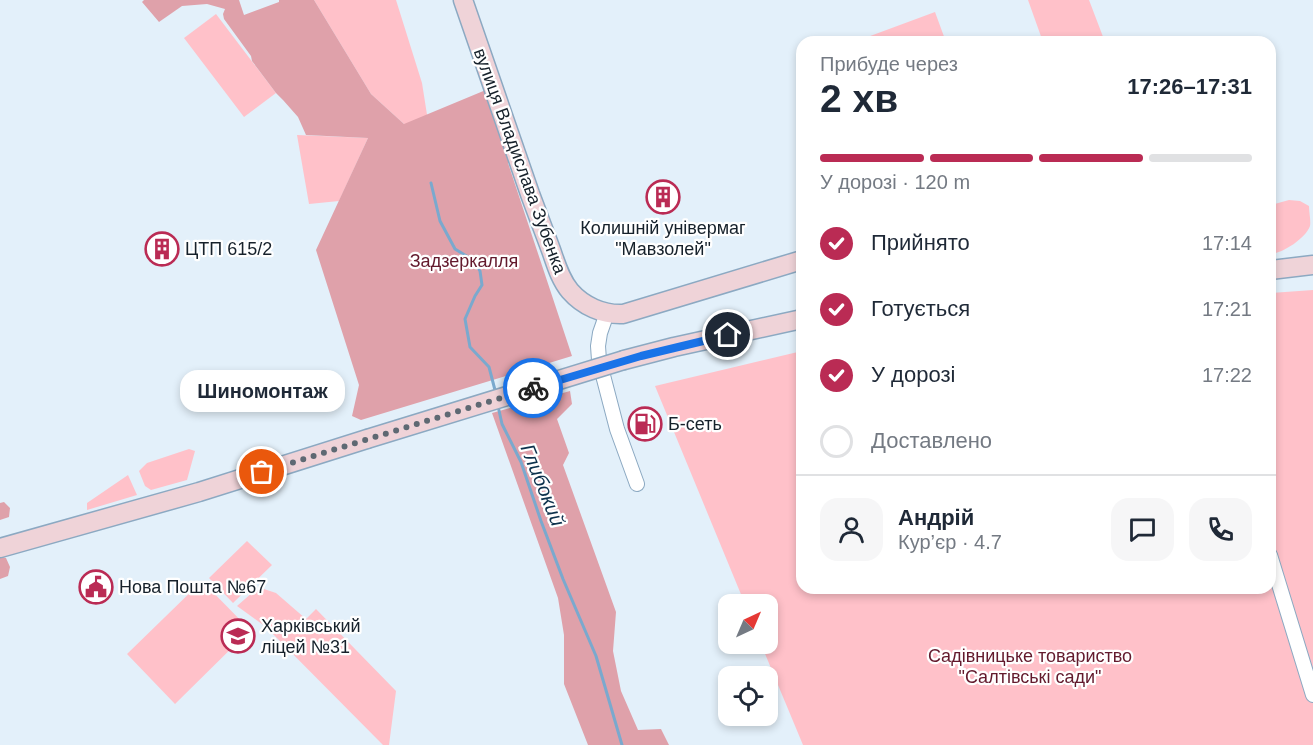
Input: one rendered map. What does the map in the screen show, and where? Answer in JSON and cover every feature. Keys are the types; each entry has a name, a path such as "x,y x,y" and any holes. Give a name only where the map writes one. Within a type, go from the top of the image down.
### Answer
{"main road":[{"name":"вулиця Владислава Зубенка","path":"463,0 562,279 580,300 592,308 607,313 633,312 796,262"},
{"path":"1276,269 1313,265"},
{"path":"0,548 199,492 624,360 684,344 796,320"}],"street":[{"path":"607,313 600,333 599,360 617,429 637,484"},
{"path":"1276,575 1313,695"}],"green space":[{"name":"Задзеркалля","path":"144,0 239,0 244,15 279,2 279,0 314,0 371,94 404,124 493,87 512,141 508,163 572,356 361,420 352,416 359,385 316,250 368,138 306,135 298,117 276,93 224,19 225,9 207,4 182,6 159,22 142,2"},
{"path":"314,0 396,0 422,83 431,140 404,124 371,94"},
{"path":"1028,0 1089,0 1103,36 1041,36"},
{"path":"935,12 944,36 870,36"},
{"path":"216,14 276,93 244,117 184,38"},
{"path":"297,135 368,138 339,201 309,204"},
{"path":"1289,200 1300,201 1309,206 1310,226 1308,231 1294,244 1276,253 1276,204"},
{"name":"Садівницьке товариство \"Салтівські сади\"","path":"1313,290 1313,745 803,745 778,685 778,666 770,666 765,654 778,654 778,594 741,594 655,386 796,352 796,594 1276,594 1276,293"},
{"path":"570,391 572,404 557,419 569,453 563,465 616,612 613,651 621,691 638,730 661,729 669,745 588,745 564,684 564,635 558,598 492,413"},
{"path":"189,449 195,451 187,480 151,490 145,486 139,471 147,463"},
{"path":"128,475 137,495 87,510 87,503"},
{"path":"4,502 10,508 9,517 0,520 0,503"},
{"path":"247,541 272,565 233,603 209,578"},
{"path":"0,556 6,558 10,567 8,576 0,579"},
{"path":"202,581 250,630 175,704 127,654"},
{"path":"264,589 276,593 306,619 316,609 396,691 389,745 383,745 266,627 237,606 253,592"}],"waterway":[{"name":"Глибокий","path":"431,183 440,221 455,249 473,260 480,271 482,285 465,319 470,347 489,367 496,394"},
{"name":"Глибокий","path":"498,406 502,424 521,462 563,579 596,656 622,745"}],"way so far":[{"path":"262,472 533,388"}],"place":[{"name":"Колишній універмаг \"Мавзолей\"","path":"663,197"},
{"name":"ЦТП 615/2","path":"162,249"},
{"name":"Б-сеть","path":"645,424"},
{"name":"Шиномонтаж","path":"262,472"},
{"name":"Нова Пошта №67","path":"96,587"},
{"name":"Харківський ліцей №31","path":"238,636"}],"route":[{"path":"533,388 674,347 728,335"}]}
